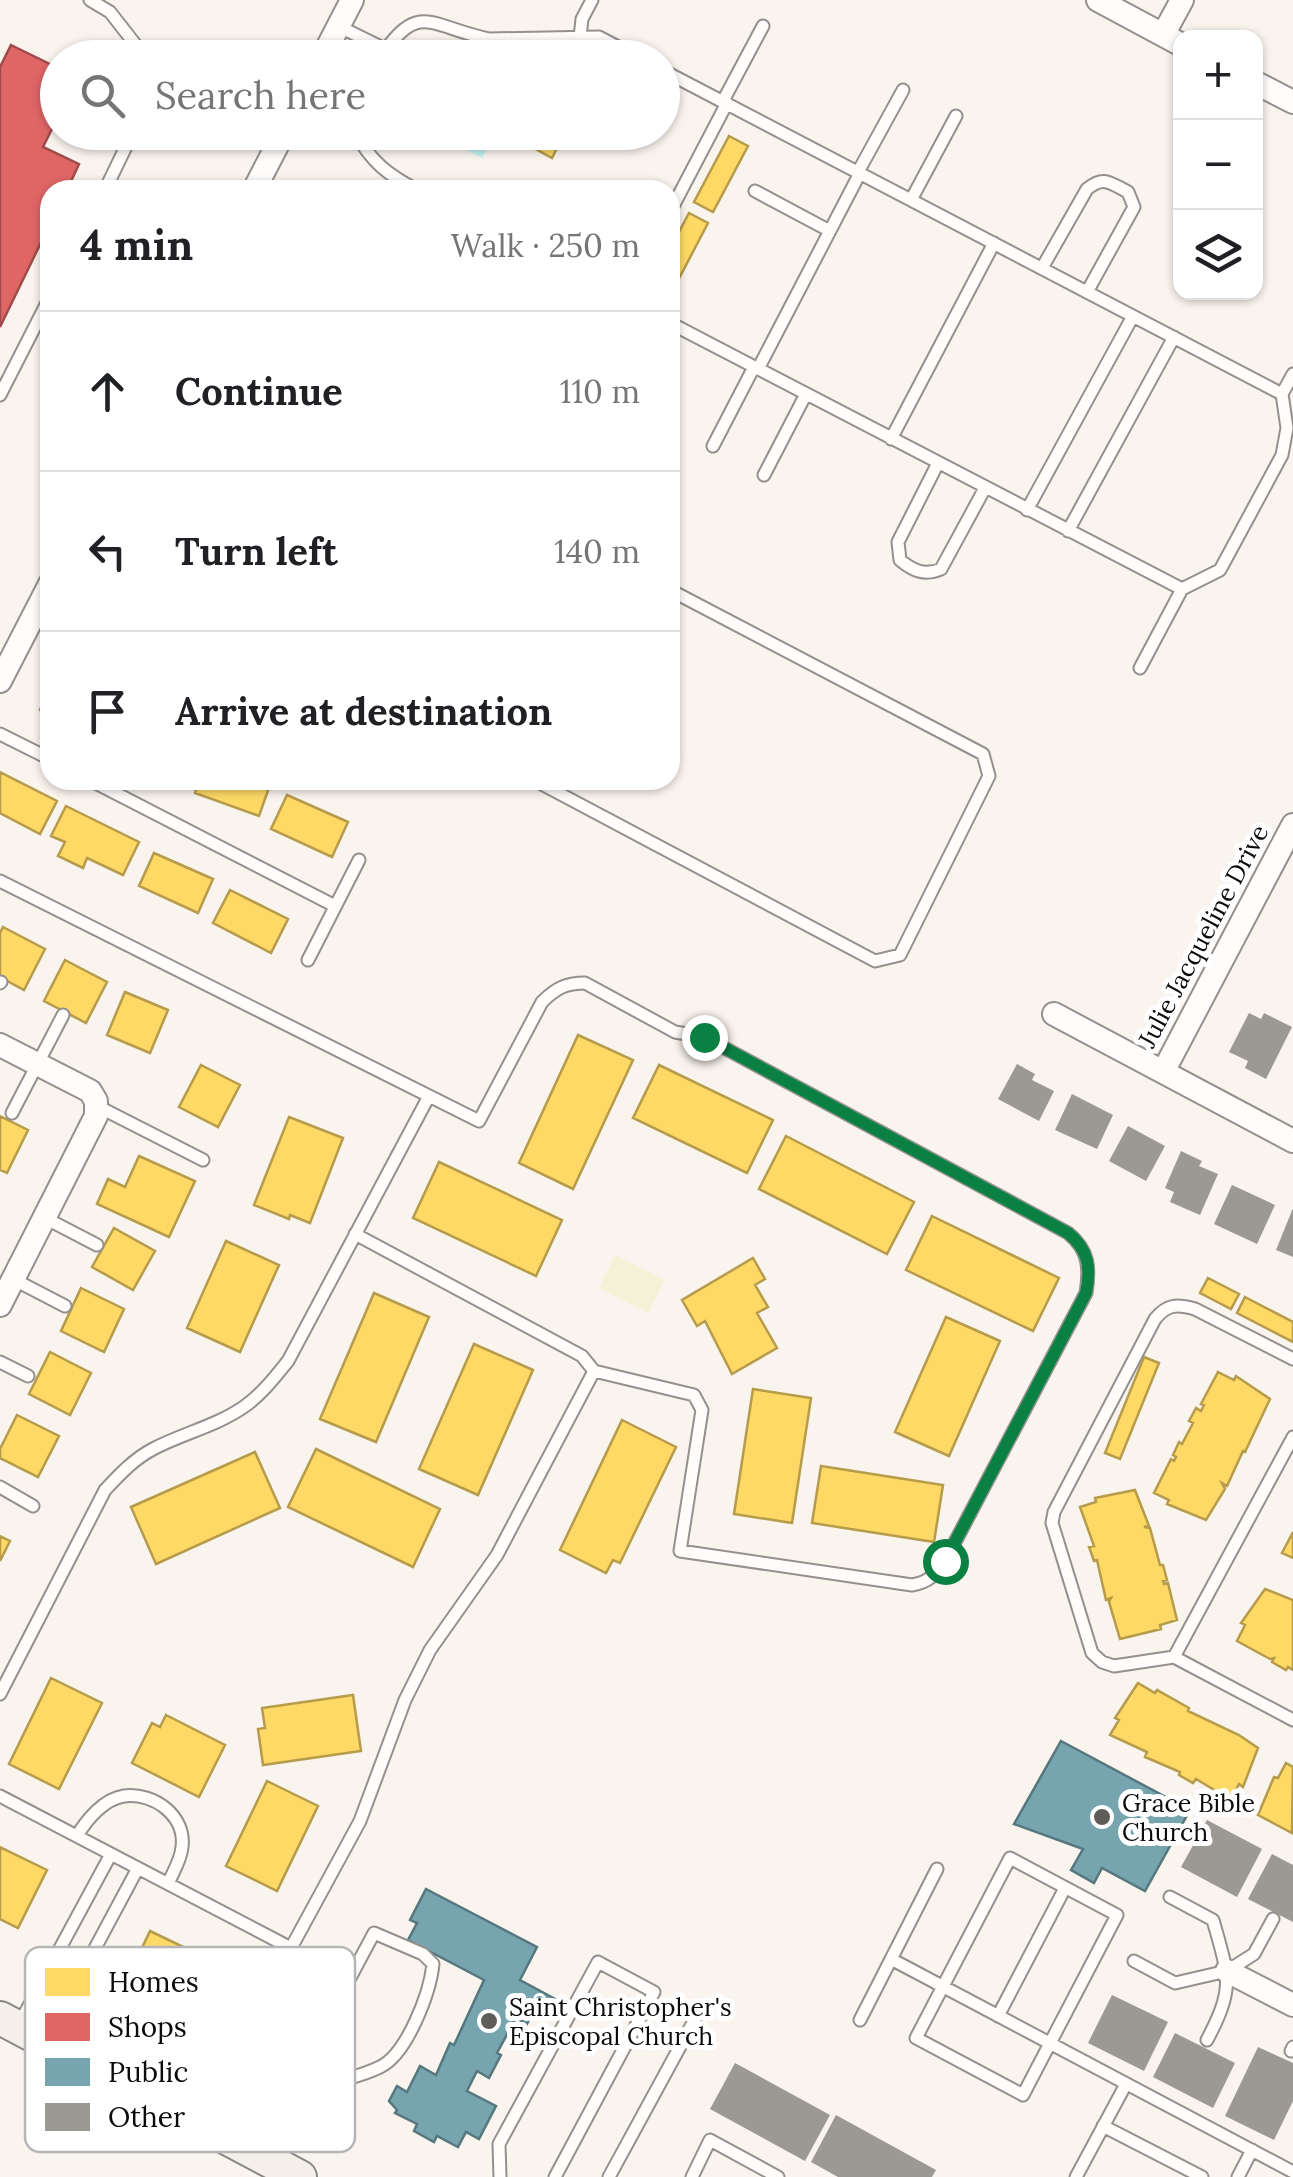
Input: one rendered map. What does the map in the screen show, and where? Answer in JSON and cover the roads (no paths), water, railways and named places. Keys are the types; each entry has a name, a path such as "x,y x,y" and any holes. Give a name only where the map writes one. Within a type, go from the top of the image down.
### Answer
{"main road":[{"path":"252,2152 300,2177"}],"street":[{"path":"331,40 352,0"},
{"path":"1098,0 1172,39 1182,0"},
{"path":"1263,87 1293,102"},
{"path":"259,180 275,150"},
{"path":"0,681 40,603"},
{"name":"Julie Jacqueline Drive","path":"1162,1072 1293,825"},
{"path":"1054,1014 1293,1141"},
{"path":"0,1045 90,1091 97,1106 96,1116 0,1305"},
{"path":"1227,1970 1293,2005"}],"lane":[{"path":"90,0 110,12 132,40"},
{"path":"580,36 582,19 592,0"},
{"path":"390,40 410,14 425,14 472,36 489,39 580,36 605,40"},
{"path":"338,26 361,40"},
{"path":"680,192 763,26"},
{"path":"680,79 1282,394"},
{"path":"713,446 903,90"},
{"path":"912,200 956,116"},
{"path":"109,180 124,150"},
{"path":"366,150 373,162 398,180"},
{"path":"1042,268 1086,189 1097,181 1106,181 1128,192 1134,207 1087,292"},
{"path":"754,191 830,230"},
{"path":"891,439 994,243"},
{"path":"1027,510 1133,316"},
{"path":"0,395 40,317"},
{"path":"680,328 1182,589"},
{"path":"1068,531 1174,337"},
{"path":"1140,668 1182,589 1220,570 1282,454 1286,428 1282,394 1293,374"},
{"path":"764,475 806,394"},
{"path":"938,463 898,542 900,560 908,566 922,573 941,568 985,488"},
{"path":"553,790 875,962 900,955 989,776 983,754 680,595"},
{"path":"0,734 40,755"},
{"path":"109,790 335,906"},
{"path":"308,960 359,860"},
{"path":"0,881 479,1121 542,1002 569,983 585,983 675,1032 704,1037 1068,1233 1081,1244 1089,1274 1086,1293 945,1561 934,1576 912,1585 680,1551 702,1410 694,1395 594,1371 582,1356 355,1234"},
{"path":"12,1113 63,1014"},
{"path":"0,1694 105,1490 138,1458 219,1421 260,1394 288,1361 429,1096"},
{"path":"97,1106 203,1160"},
{"path":"44,1218 97,1245"},
{"path":"13,1279 65,1306"},
{"path":"1293,1359 1195,1309 1180,1305 1164,1308 1054,1512 1052,1523 1092,1653 1102,1662 1114,1666 1174,1657 1293,1720"},
{"path":"0,1362 28,1376"},
{"path":"291,1947 360,1821 406,1700 430,1650 497,1556 594,1371"},
{"path":"1174,1657 1293,1437"},
{"path":"0,1487 33,1506"},
{"path":"0,1796 288,1947"},
{"path":"77,1836 106,1804 122,1796 154,1801 168,1808 178,1823 183,1843 168,1884"},
{"path":"63,1947 111,1854"},
{"path":"1010,1858 1065,1888 1117,1915 1023,2095 916,2038 1010,1858"},
{"path":"81,1947 138,1868"},
{"path":"860,2020 937,1869"},
{"path":"998,2016 1065,1888"},
{"path":"1170,1898 1213,1920 1227,1970 1226,2005 1207,2040"},
{"path":"1134,1961 1175,1982 1227,1970 1254,1954 1273,1919"},
{"path":"355,1969 374,1934 424,1954 433,1964 428,1996 399,2050 384,2066 355,2074"},
{"path":"891,1959 1293,2172"},
{"path":"500,2177 499,2144 598,1962 654,1992 554,2177"},
{"path":"609,2177 702,2008"},
{"path":"1076,2177 1126,2084"},
{"path":"1103,2126 1202,2177"},
{"path":"692,2177 710,2140 778,2177"},
{"path":"1238,2177 1252,2150"}],"water":[{"path":"466,150 486,150 482,158"}],"place":[{"name":"Grace Bible Church","path":"1102,1817"},
{"name":"Saint Christopher's Episcopal Church","path":"489,2021"}]}
